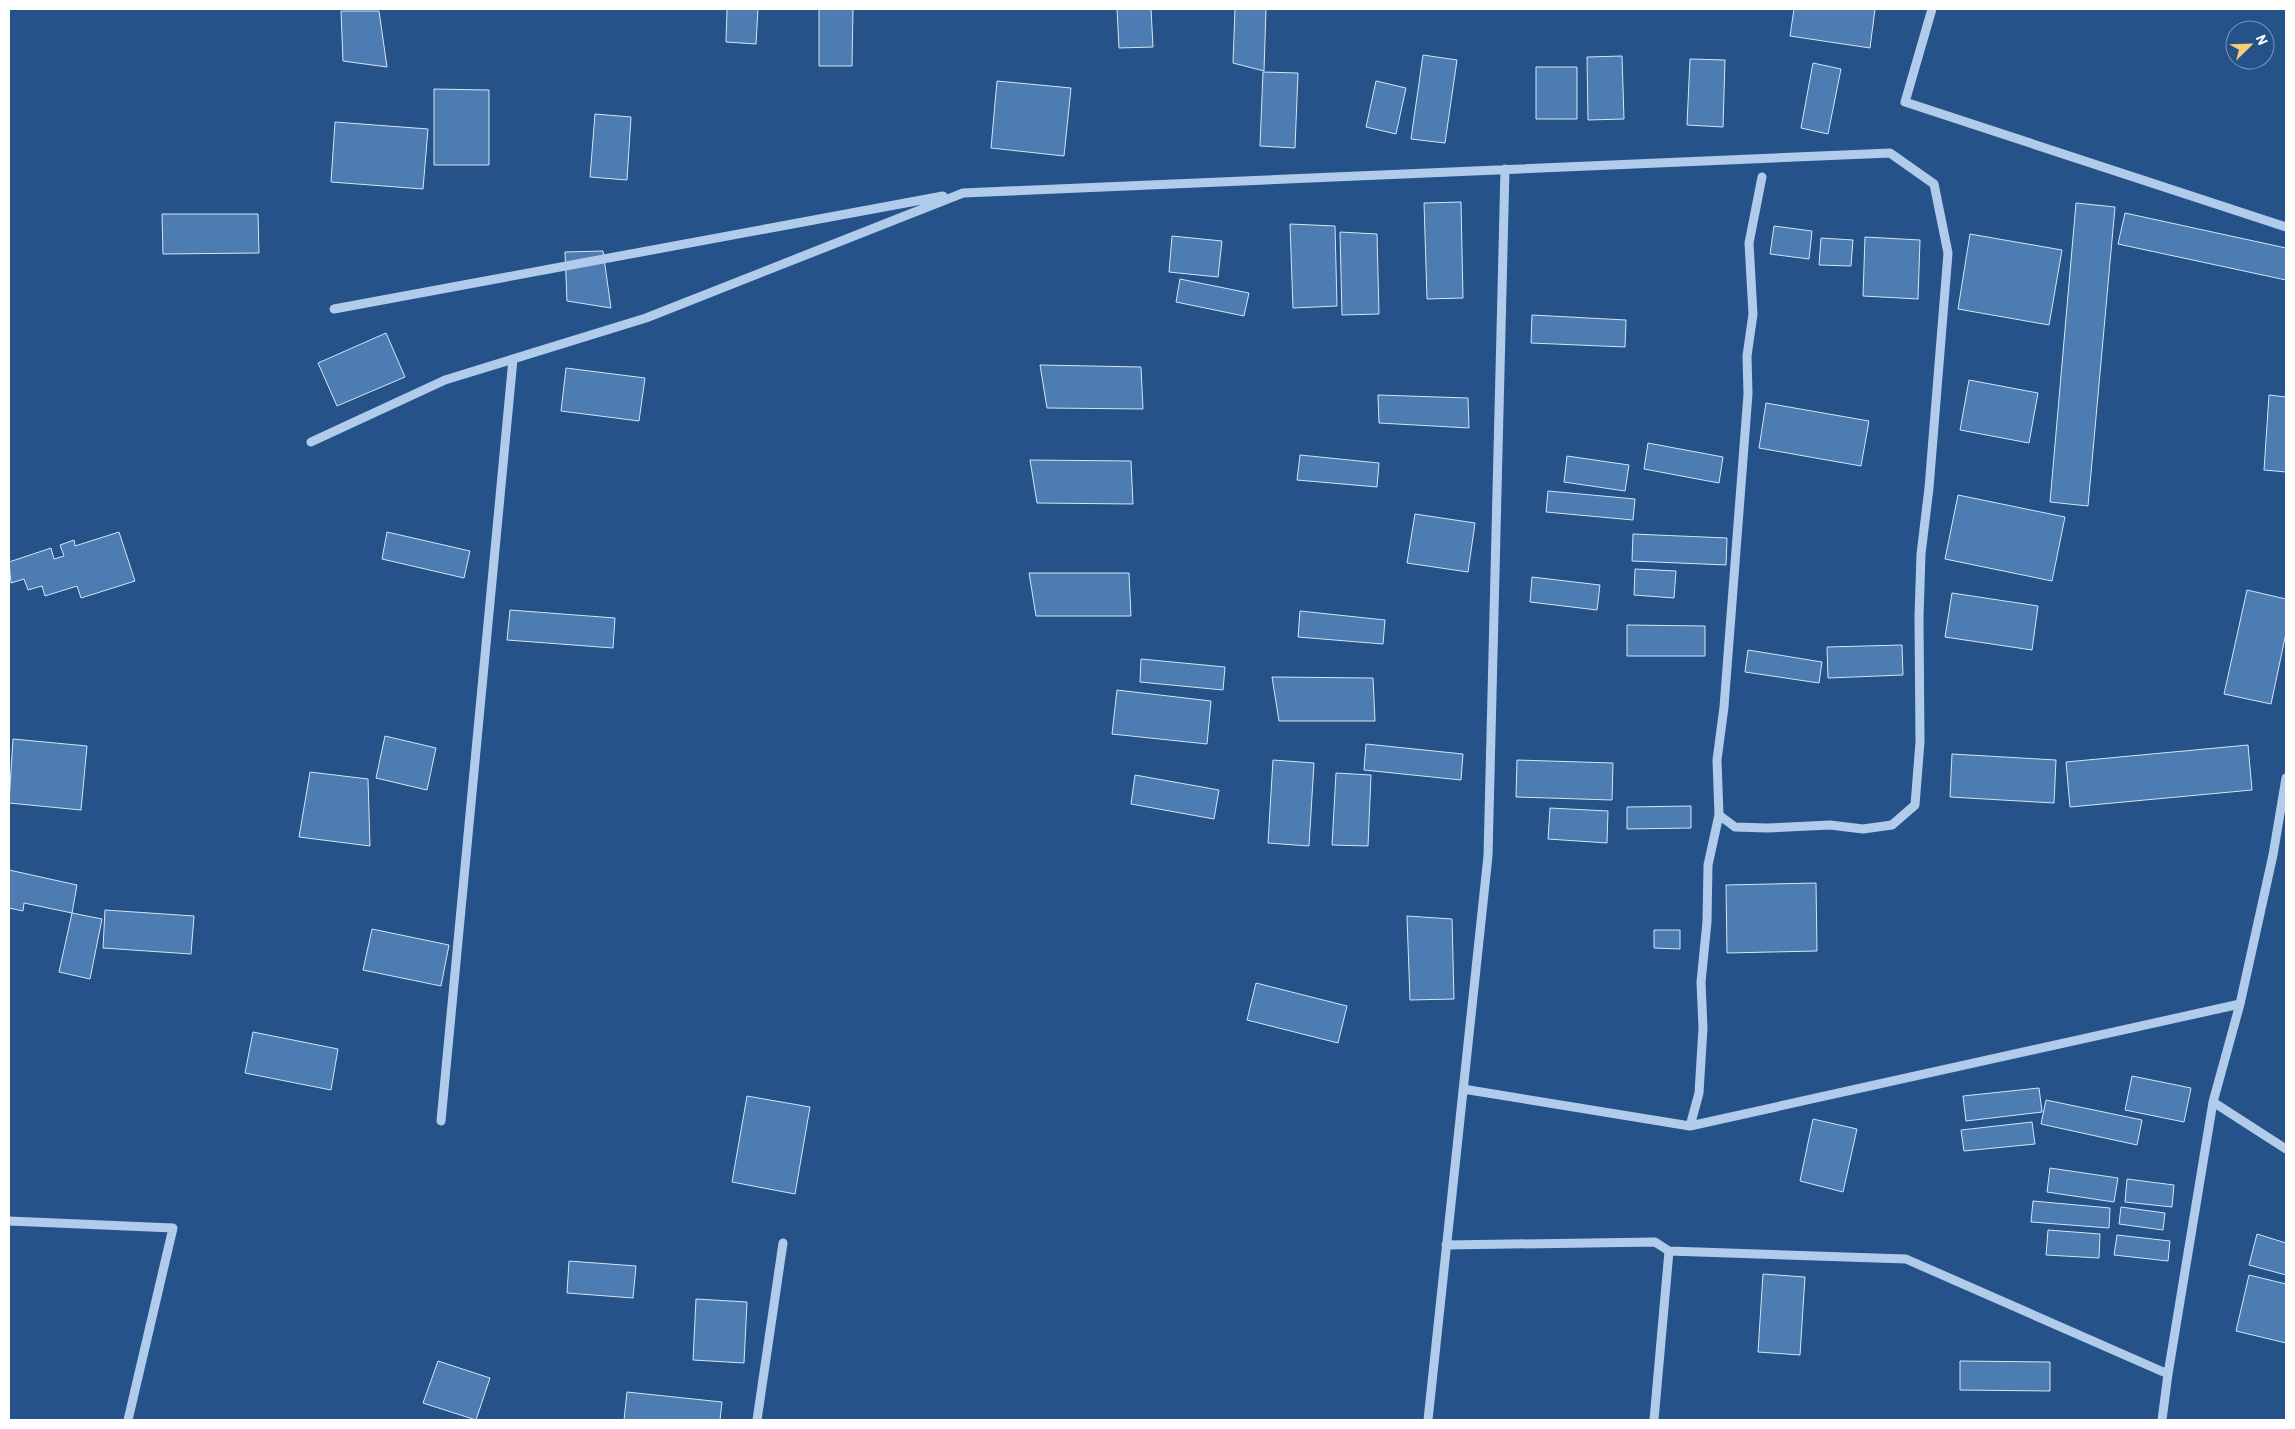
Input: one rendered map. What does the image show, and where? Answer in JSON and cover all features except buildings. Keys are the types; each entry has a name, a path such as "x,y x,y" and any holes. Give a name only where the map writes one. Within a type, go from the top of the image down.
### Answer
{"street":[{"path":"1932,9 1905,102 2286,227"},
{"path":"334,309 963,193 1890,153 1934,184 1948,252 1929,488 1921,554 1919,617 1920,742 1915,805 1892,825 1863,829 1830,825 1767,828 1735,827 1719,815"},
{"path":"1428,1420 1488,856 1505,169"},
{"path":"1690,1126 1699,1093 1708,865 1719,815 1717,760 1724,707 1740,514 1748,394 1747,356 1753,314 1749,243 1762,177"},
{"path":"311,442 445,380 646,318 963,193"},
{"path":"441,1121 513,359"},
{"path":"2162,1420 2213,1102 2240,1004 2273,855 2286,778"},
{"path":"1462,1089 1690,1126 2240,1004"},
{"path":"2213,1102 2286,1149"},
{"path":"9,1221 173,1228 128,1420"},
{"path":"1446,1245 1655,1242 1669,1251 1906,1259 2168,1374"},
{"path":"757,1420 783,1243"},
{"path":"1654,1420 1669,1251"}]}
